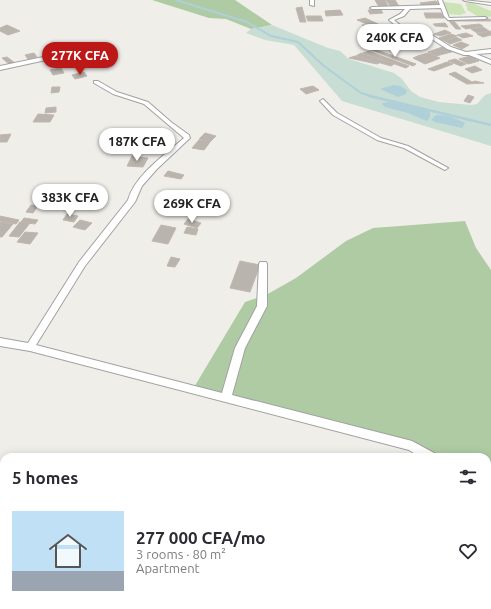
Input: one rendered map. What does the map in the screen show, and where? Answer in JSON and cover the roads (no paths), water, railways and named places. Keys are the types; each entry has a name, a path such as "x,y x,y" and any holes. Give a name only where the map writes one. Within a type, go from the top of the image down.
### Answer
{"street":[{"path":"372,8 409,8 441,3 448,0"},
{"path":"465,0 491,4"},
{"path":"441,3 444,14 448,19 485,18"},
{"path":"409,8 402,15 391,20 404,30 422,31 449,48 491,62"},
{"path":"470,54 491,51"},
{"path":"0,68 66,56"},
{"path":"30,347 82,264 132,200 132,195 137,188 150,173 187,138 187,136 146,103 115,93 96,82"},
{"path":"323,101 335,114 379,139 406,147 445,168"},
{"path":"226,398 240,348 262,306 263,264"},
{"path":"0,342 30,347 412,446 423,453"}],"water":[{"path":"394,85 400,86 407,90 406,94 398,97 380,89"},
{"path":"389,102 407,105 430,112 430,117 427,121 408,113 385,107 382,104"},
{"path":"436,115 449,116 465,123 462,128 431,120"}],"waterway":[{"path":"176,0 247,22 271,36 298,42 324,66 361,93 373,97"},
{"path":"373,97 491,125"}]}
